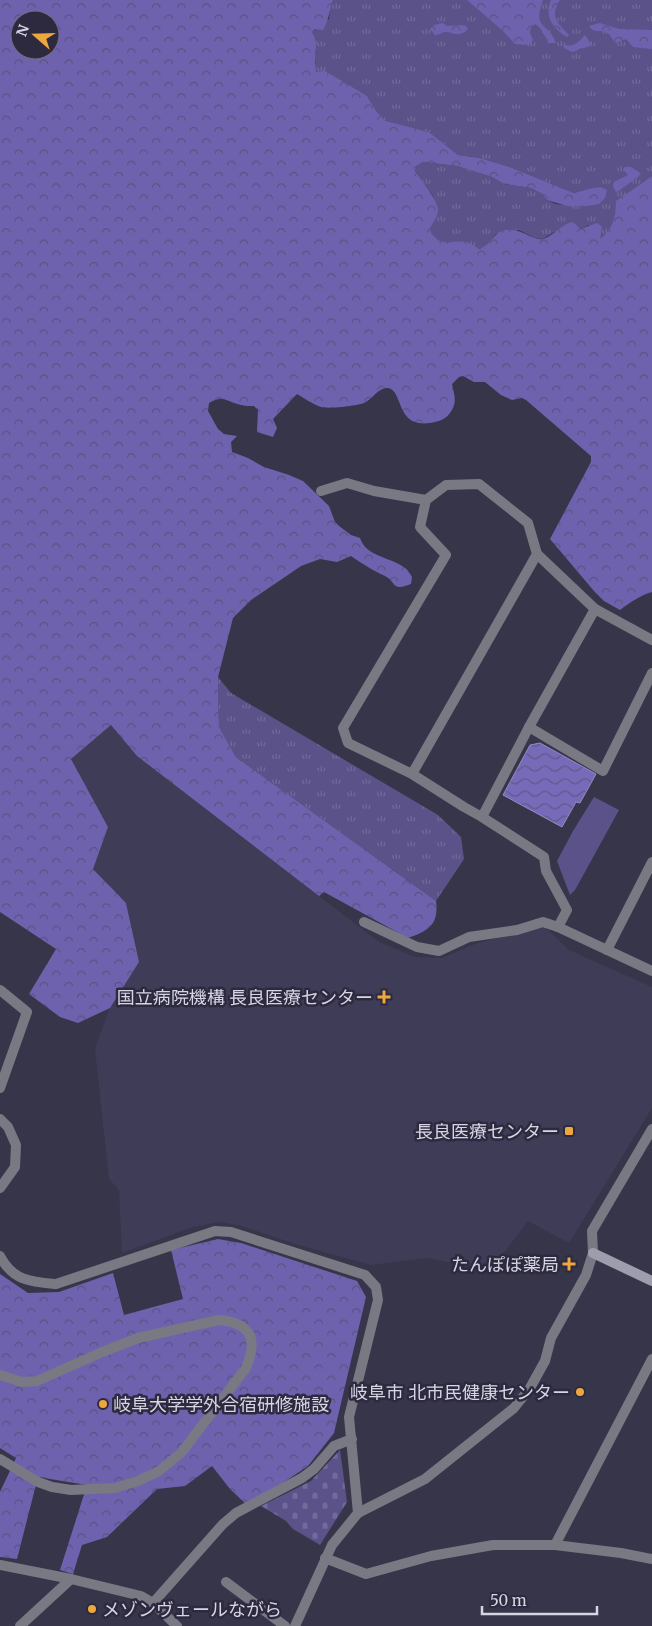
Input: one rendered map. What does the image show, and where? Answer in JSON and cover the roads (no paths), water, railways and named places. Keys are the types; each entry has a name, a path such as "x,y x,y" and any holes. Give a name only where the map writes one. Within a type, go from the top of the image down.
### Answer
{"street":[{"path":"321,491 347,483 374,491 426,500"},
{"path":"558,927 567,910 546,871 544,857 482,816 464,807 412,774 348,743 343,728 446,555 420,527 426,500 446,485 479,484 528,523 537,554 595,609 652,640"},
{"path":"412,774 537,554"},
{"path":"482,816 595,609"},
{"path":"529,727 604,771 652,673"},
{"path":"607,950 652,862"},
{"path":"364,922 417,946 439,951 469,937 517,930 543,922 558,927 652,971"},
{"path":"0,990 27,1012 0,1088"},
{"path":"0,1119 8,1127 16,1145 14,1167 0,1188"},
{"path":"295,1626 332,1545 358,1513 425,1479 514,1408 530,1388 545,1361 551,1338 586,1275 593,1253 592,1231 652,1129"},
{"path":"0,1256 10,1270 28,1282 56,1284 215,1231 231,1232 364,1275 376,1287 378,1300 349,1417 358,1513"},
{"path":"593,1253 652,1281"},
{"path":"0,1375 22,1382 37,1381 138,1338 219,1320 228,1321 240,1326 247,1331 252,1340 252,1354 246,1368 181,1453 159,1470 138,1481 116,1488 71,1490 52,1487 38,1482 0,1459"},
{"path":"555,1544 652,1359"},
{"path":"153,1603 223,1524 236,1513 302,1478 314,1469 334,1446 352,1439"},
{"path":"325,1558 366,1574 431,1556 493,1545 555,1544 606,1550 652,1559"},
{"path":"0,1565 71,1579 141,1596 153,1603 177,1626"},
{"path":"20,1626 71,1579"},
{"path":"226,1582 285,1626"}],"water":[{"path":"540,743 596,774 580,803 576,802 562,827 503,795 530,745"}],"place":[{"name":"国立病院機構 長良医療センター","path":"384,997"},
{"name":"長良医療センター","path":"569,1131"},
{"name":"たんぽぽ薬局","path":"569,1264"},
{"name":"岐阜市 北市民健康センター","path":"580,1392"},
{"name":"岐阜大学学外合宿研修施設","path":"103,1404"},
{"name":"メゾンヴェールながら","path":"92,1609"}]}
